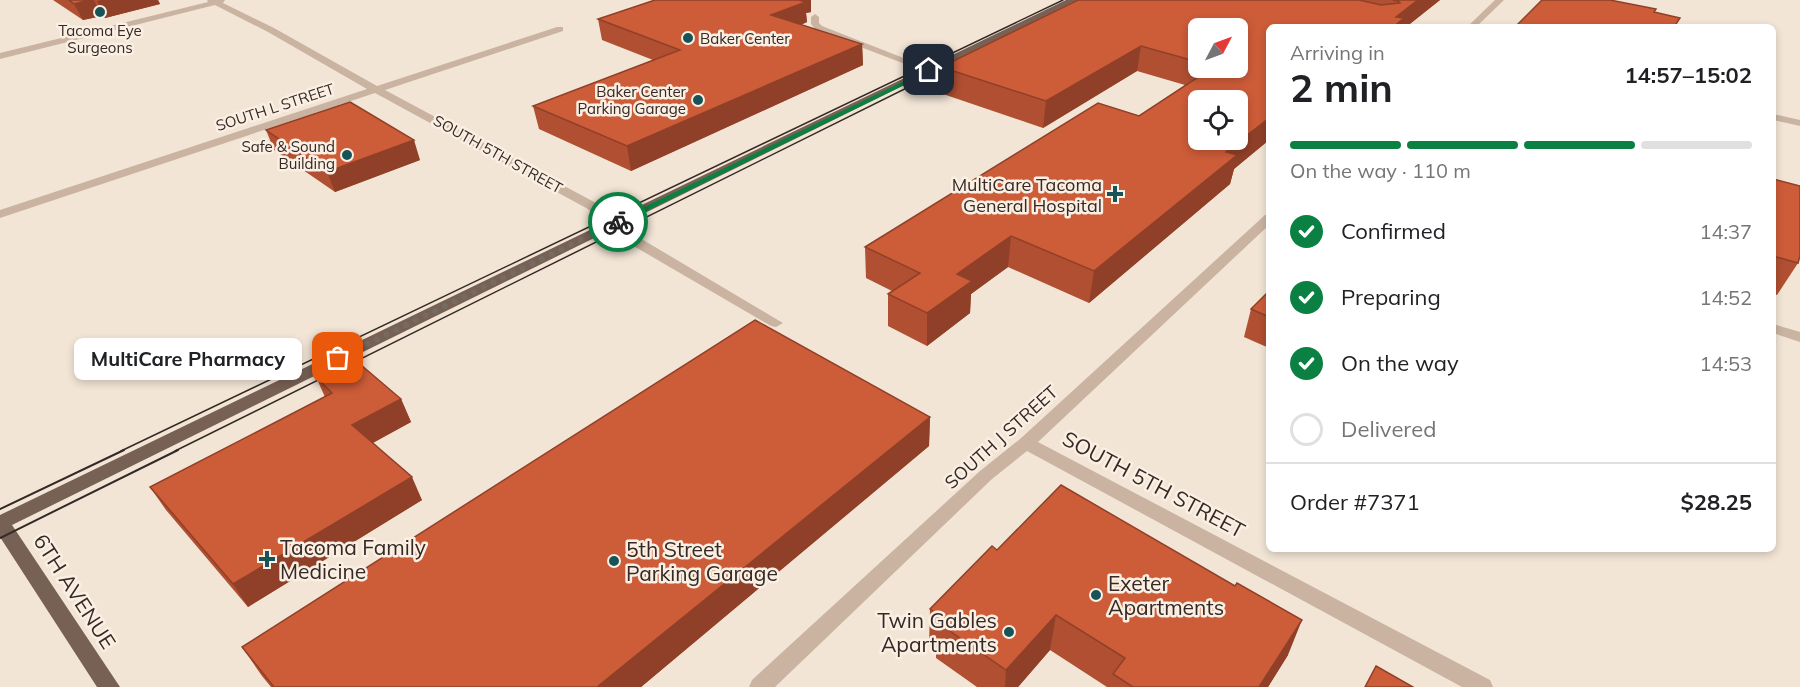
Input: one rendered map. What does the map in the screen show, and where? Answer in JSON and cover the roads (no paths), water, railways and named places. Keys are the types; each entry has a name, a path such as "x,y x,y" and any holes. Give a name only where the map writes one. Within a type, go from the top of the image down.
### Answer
{"main road":[{"path":"0,522 1073,0"},
{"name":"6TH AVENUE","path":"0,522 109,687"}],"street":[{"path":"1474,24 1500,0"},
{"path":"0,56 217,1"},
{"name":"SOUTH 5TH STREET","path":"217,1 376,90 592,206 611,225 776,323"},
{"path":"815,17 814,21 819,28 929,70"},
{"name":"SOUTH L STREET","path":"0,214 560,29"},
{"path":"1776,118 1800,123"},
{"name":"SOUTH J STREET","path":"760,687 986,475 1026,443 1266,221"},
{"path":"1776,329 1800,337"},
{"name":"SOUTH 5TH STREET","path":"1026,443 1482,687"}],"tram line":[{"path":"121,451 1063,0"},
{"path":"175,451 957,63"},
{"path":"0,509 124,450"},
{"path":"0,538 178,450"}],"place":[{"name":"Tacoma Eye Surgeons","path":"100,12"},
{"name":"Baker Center","path":"688,38"},
{"name":"Baker Center Parking Garage","path":"698,100"},
{"name":"Safe & Sound Building","path":"347,155"},
{"name":"MultiCare Tacoma General Hospital","path":"1115,194"},
{"name":"MultiCare Pharmacy","path":"338,358"},
{"name":"Tacoma Family Medicine","path":"267,559"},
{"name":"5th Street Parking Garage","path":"614,561"},
{"name":"Exeter Apartments","path":"1096,595"},
{"name":"Twin Gables Apartments","path":"1009,632"}]}
